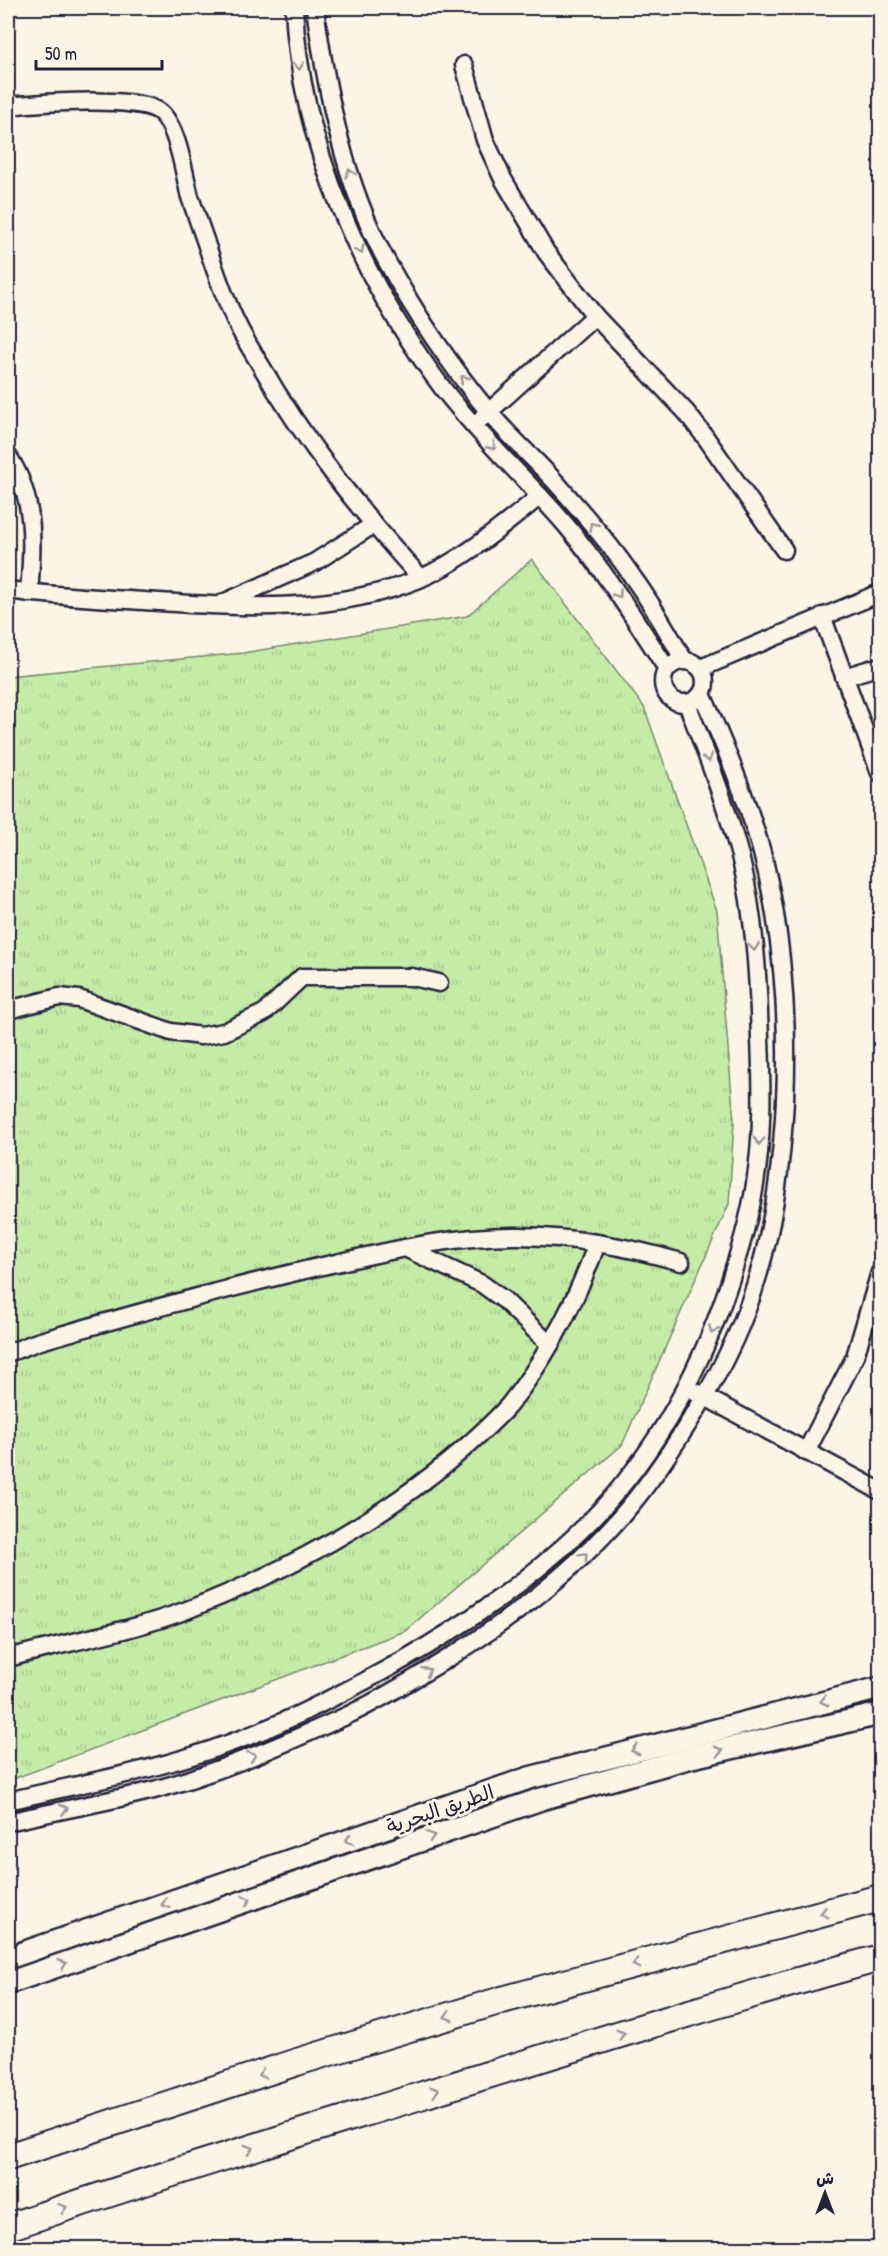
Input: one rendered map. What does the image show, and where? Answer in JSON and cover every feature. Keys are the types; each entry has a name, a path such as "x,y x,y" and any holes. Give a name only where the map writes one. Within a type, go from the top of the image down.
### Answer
{"highway":[{"path":"8,2157 297,2062 502,2000 880,1898"},
{"path":"8,2227 113,2191 783,1985 880,1958"}],"main road":[{"name":"الطريق البحرية","path":"8,1959 529,1778 880,1688"},
{"name":"الطريق البحرية","path":"8,1983 541,1799 692,1757 880,1714"}],"street":[{"path":"294,8 299,62 319,149 350,231 378,286 414,347 446,391 599,566 666,669"},
{"path":"315,8 331,102 355,188 386,260 422,320 488,412 565,492 614,551 635,580 684,660"},
{"path":"465,65 485,140 503,179 546,252 595,316 686,412 784,550"},
{"path":"8,106 84,102 134,104 158,110 166,118 175,140 202,233 232,314 272,386 303,434 344,490 421,578"},
{"path":"474,425 595,316"},
{"path":"8,456 26,490 31,518 33,545 29,593"},
{"path":"8,590 217,606 273,606 339,602 381,592 421,578 479,544 540,496"},
{"path":"217,606 315,562 373,525"},
{"path":"701,668 880,593"},
{"path":"822,616 880,772"},
{"path":"684,660 691,661 701,668 706,686 702,694 693,702 687,703 671,699 666,693 663,677 666,669 684,660"},
{"path":"844,677 880,666"},
{"path":"8,1822 155,1789 208,1773 349,1715 442,1662 481,1637 548,1588 587,1553 629,1508 652,1478 705,1397 733,1342 760,1270 775,1205 780,1163 787,1024 777,936 762,854 743,794 702,694"},
{"path":"8,1801 178,1760 234,1742 328,1700 425,1648 533,1573 580,1532 622,1486 654,1442 687,1388 713,1329 745,1233 756,1179 762,1102 757,970 747,890 740,856 724,804 687,703"},
{"path":"8,1010 59,997 79,999 171,1032 201,1036 224,1032 264,1013 302,977 412,976 439,983"},
{"path":"8,1353 48,1339 224,1290 449,1240 512,1236 597,1243 681,1263"},
{"path":"8,1658 112,1633 186,1610 272,1573 312,1552 413,1490 481,1434 507,1406 550,1346 582,1284 597,1243"},
{"path":"405,1248 482,1284 504,1300 550,1346"},
{"path":"806,1452 855,1357 880,1272"},
{"path":"687,1388 876,1489"}],"green space":[{"path":"532,559 644,707 717,911 734,1122 729,1204 622,1445 405,1631 8,1781 8,676 243,653 467,616"}]}
